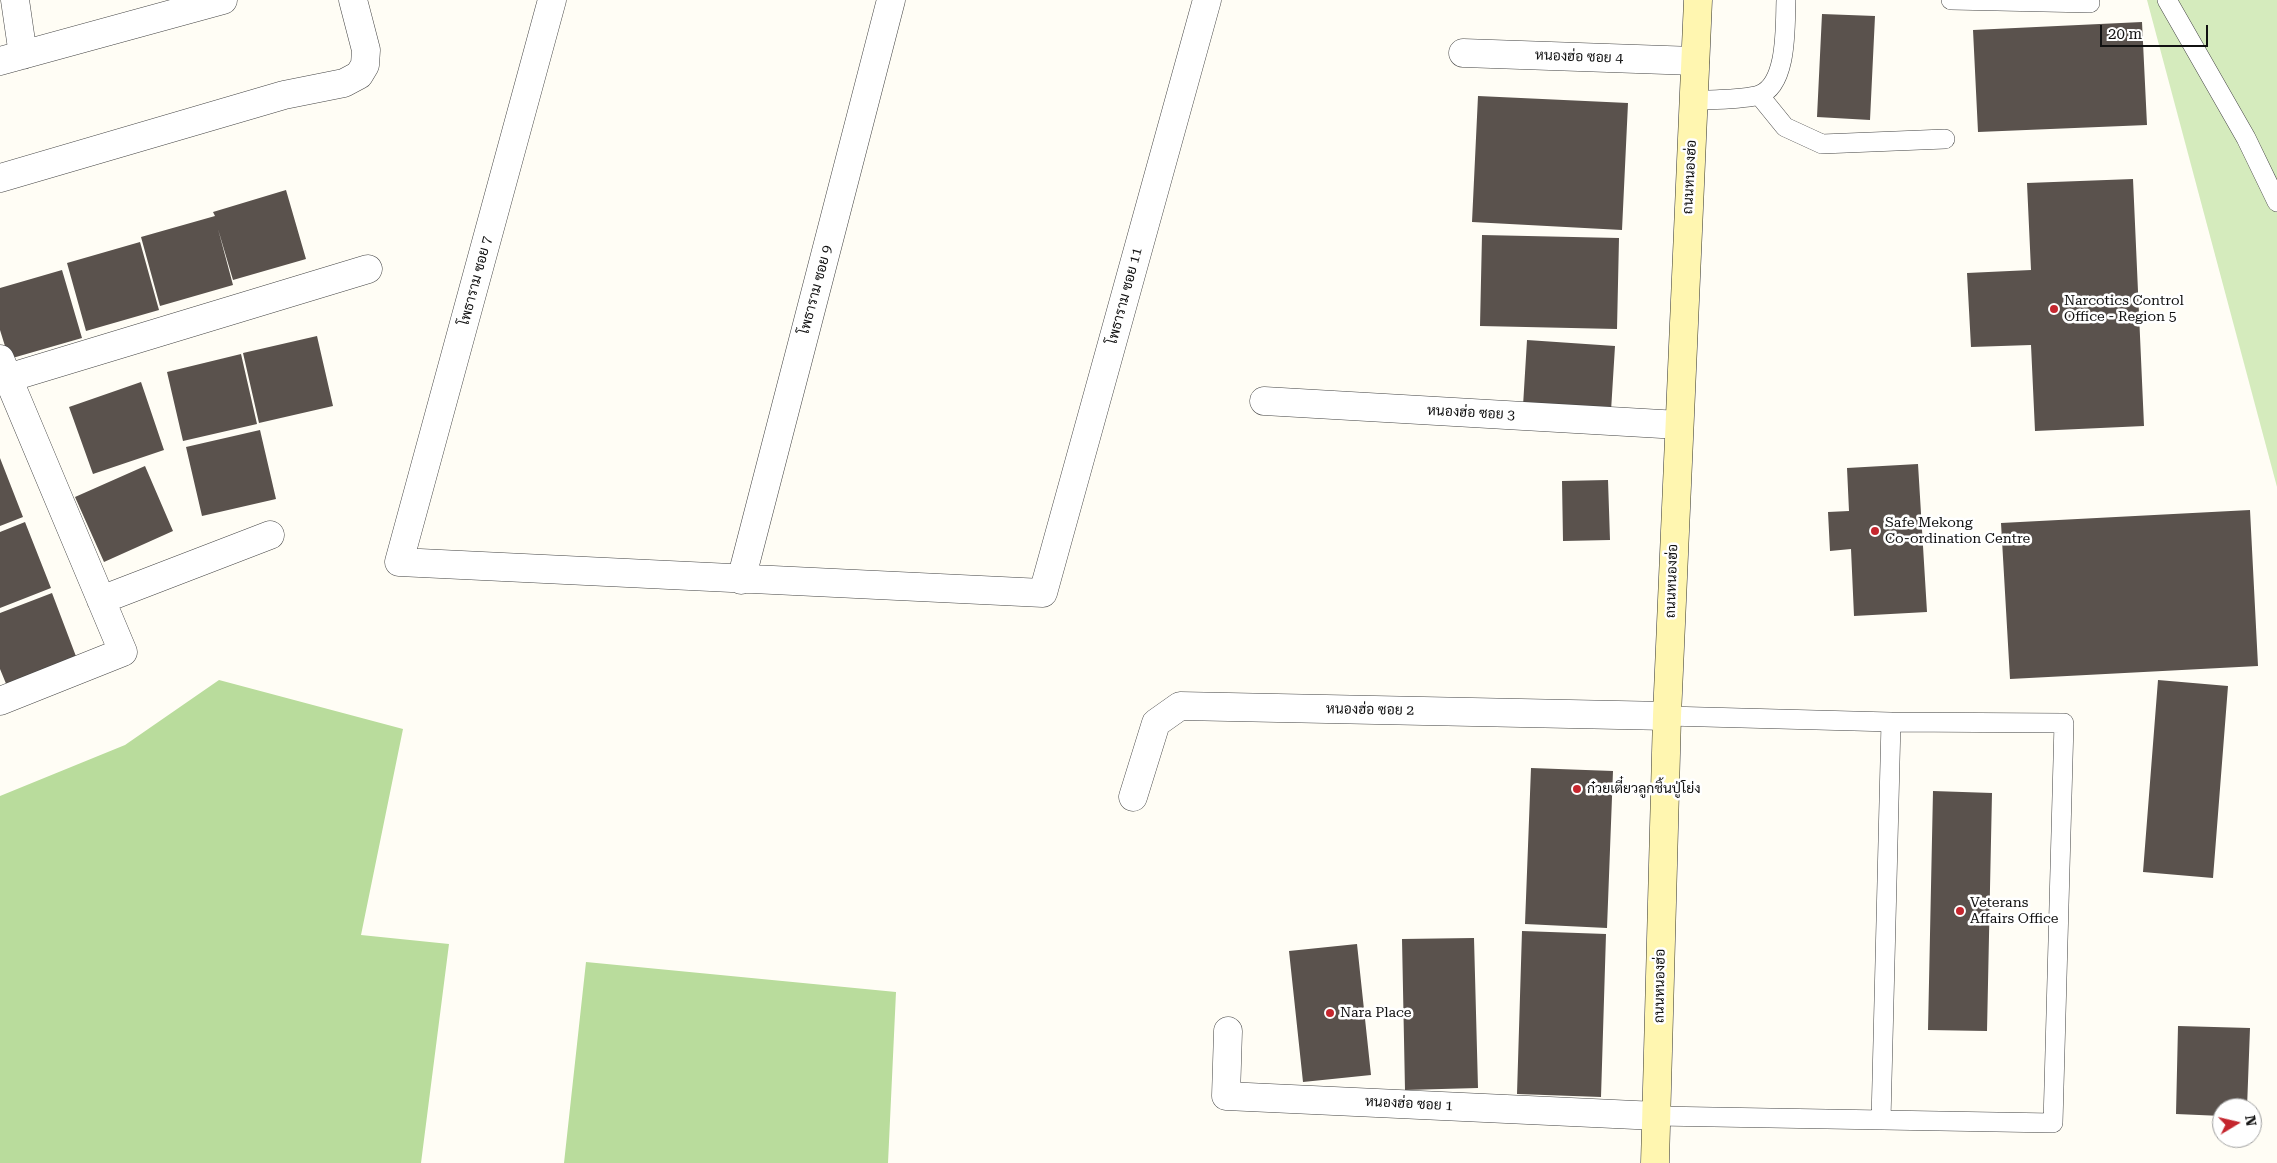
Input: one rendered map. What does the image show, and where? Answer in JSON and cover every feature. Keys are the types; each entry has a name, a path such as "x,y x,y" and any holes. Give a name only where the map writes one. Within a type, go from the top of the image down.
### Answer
{"main road":[{"name":"ถนนหนองฮ่อ","path":"1655,1163 1667,716 1698,0"}],"street":[{"path":"16,0 11,58 224,0"},
{"path":"0,178 284,95 344,83 358,75 365,66 366,50 352,0"},
{"name":"โพธาราม ซอย 7","path":"552,0 399,562 741,580"},
{"name":"โพธาราม ซอย 9","path":"741,580 891,0"},
{"name":"โพธาราม ซอย 11","path":"741,580 1043,593 1207,0"},
{"name":"หนองฮ่อ ซอย 4","path":"1463,53 1696,62"},
{"path":"0,701 123,652 4,369 368,269"},
{"name":"หนองฮ่อ ซอย 3","path":"1264,401 1679,425"},
{"path":"101,600 270,536"},
{"name":"หนองฮ่อ ซอย 2","path":"1133,797 1156,723 1180,706 1667,716"},
{"name":"หนองฮ่อ ซอย 1","path":"1228,1031 1226,1096 1657,1116"}],"lane":[{"path":"1694,101 1759,95 1769,89 1783,60 1786,0"},
{"path":"1951,0 2090,2"},
{"path":"2167,0 2246,138 2277,202"},
{"path":"1759,95 1785,127 1822,144 1945,139"},
{"path":"1657,1116 2054,1123 2064,722 1891,722 1667,716"},
{"path":"1881,1120 1891,722"}],"green space":[{"path":"2147,0 2277,0 2277,487"},
{"path":"219,680 403,729 361,935 449,944 421,1163 0,1163 0,796 125,745"},
{"path":"586,962 896,992 888,1163 564,1163"}],"building":[{"path":"1822,14 1875,16 1870,120 1817,117"},
{"path":"2142,22 2147,125 1978,132 1973,30"},
{"path":"1478,96 1628,103 1622,230 1472,222"},
{"name":"Narcotics Control Office - Region 5","path":"2133,179 2144,426 2035,431 2031,345 1971,347 1967,273 2031,270 2027,183"},
{"path":"286,190 306,259 233,280 218,229 233,285 160,306 141,237 215,216 213,212"},
{"path":"1482,235 1619,238 1617,329 1480,326"},
{"path":"140,242 159,310 86,331 67,263"},
{"path":"62,270 82,338 9,359 0,330 0,288"},
{"path":"317,336 333,406 259,423 243,353"},
{"path":"1527,340 1615,346 1611,411 1523,406"},
{"path":"241,354 257,424 183,441 167,372"},
{"path":"141,382 164,450 93,474 69,407"},
{"path":"260,430 276,499 202,516 186,447"},
{"path":"0,458 23,517 0,526"},
{"name":"Safe Mekong Co-ordination Centre","path":"1918,464 1927,612 1854,616 1851,549 1830,551 1828,512 1849,511 1847,468"},
{"path":"145,466 173,531 104,562 75,497"},
{"path":"1608,480 1610,540 1563,541 1562,481"},
{"path":"2250,510 2258,666 2010,679 2001,523"},
{"path":"25,522 51,588 0,608 0,532"},
{"path":"52,593 77,659 7,686 0,669 0,613"},
{"path":"2158,680 2228,686 2213,878 2143,872"},
{"path":"1531,768 1613,771 1607,928 1525,924"},
{"name":"Veterans Affairs Office","path":"1933,791 1992,793 1987,1031 1928,1030"},
{"path":"1522,931 1606,934 1601,1097 1517,1094"},
{"path":"1474,938 1478,1088 1405,1090 1402,939"},
{"name":"Nara Place","path":"1357,944 1371,1075 1303,1082 1289,951"},
{"path":"2178,1026 2250,1028 2247,1098 2212,1098 2212,1116 2176,1114"}],"place":[{"name":"Narcotics Control Office - Region 5","path":"2054,309"},
{"name":"Safe Mekong Co-ordination Centre","path":"1875,531"},
{"name":"ก๋วยเตี๋ยวลูกชิ้นปู่โย่ง","path":"1577,789"},
{"name":"Veterans Affairs Office","path":"1960,911"},
{"name":"Nara Place","path":"1330,1013"}]}
